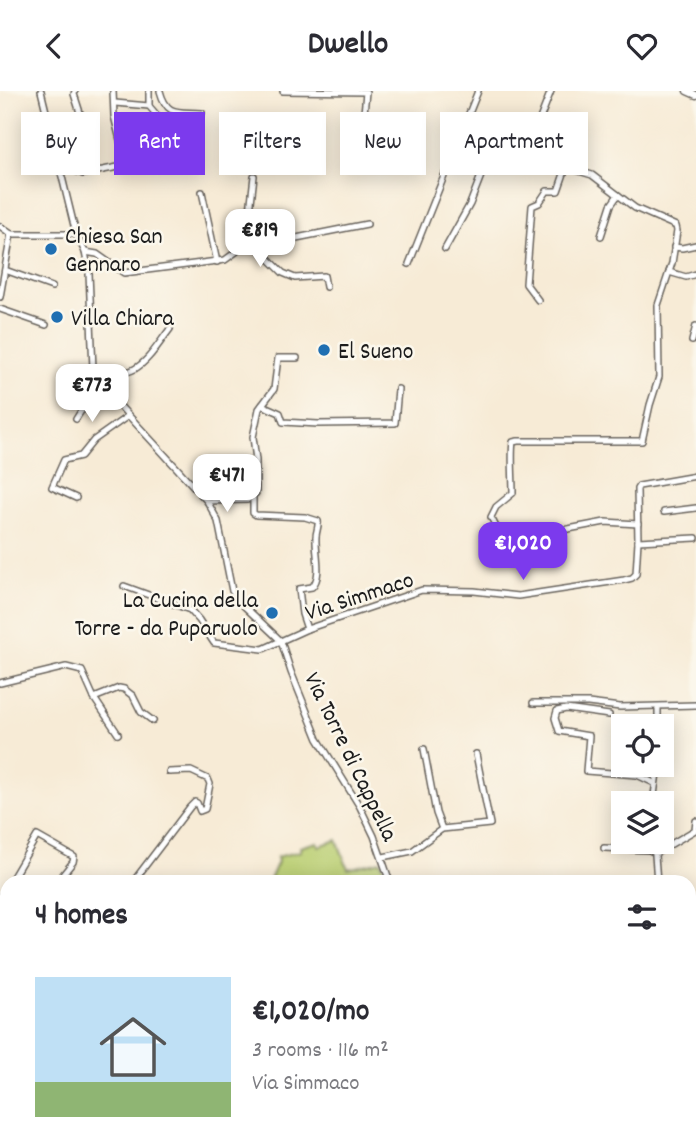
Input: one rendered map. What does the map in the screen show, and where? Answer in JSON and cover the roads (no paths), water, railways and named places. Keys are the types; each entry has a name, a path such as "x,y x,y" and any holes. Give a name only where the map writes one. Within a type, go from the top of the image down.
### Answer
{"street":[{"path":"41,91 46,112"},
{"path":"75,91 80,112"},
{"path":"113,91 114,112"},
{"path":"149,91 149,106 154,112"},
{"path":"160,91 164,106 169,110 191,112"},
{"path":"283,91 366,92 364,112"},
{"path":"409,264 478,91"},
{"path":"543,112 551,91"},
{"path":"687,91 696,95"},
{"path":"115,103 149,106"},
{"path":"62,175 89,274 93,369 122,373 139,368 170,329"},
{"path":"445,249 470,204 481,175"},
{"path":"538,300 526,284 532,206 539,203 547,191 558,191 563,175"},
{"path":"588,175 635,208 676,226 669,272 658,305 659,377 642,441 513,442 513,493 496,507 492,517 499,533 507,536 605,522 638,524"},
{"path":"254,176 249,220 237,227 245,240 256,246 283,273 295,278 324,276 326,287"},
{"path":"202,192 217,262"},
{"path":"601,236 611,205 618,195"},
{"path":"256,246 367,224"},
{"path":"0,226 11,234 76,234"},
{"path":"0,297 11,234"},
{"path":"85,252 105,258 124,273 225,260 236,252 245,240"},
{"path":"674,247 696,245"},
{"path":"5,270 52,287"},
{"path":"669,272 686,277 696,274"},
{"path":"0,309 46,325"},
{"path":"692,341 696,326"},
{"path":"298,358 278,358 274,390 259,409 253,437 258,485 253,497 253,513 305,517 318,521 317,579 312,587 299,589 307,629"},
{"name":"Via Torre di Cappella","path":"93,369 128,416 206,501 218,521 232,590 244,606 281,641 318,739 360,807 383,857 388,875"},
{"path":"262,405 281,413 283,422 395,423 398,389"},
{"path":"76,419 81,411 107,391"},
{"path":"76,498 51,487 64,460 80,456 93,440 128,416"},
{"name":"Via Simmaco","path":"124,586 190,611 200,620 214,643 263,649 307,629 422,590 474,591 518,596 632,578 636,574 638,541 637,489 639,486 696,476"},
{"path":"206,501 247,500 253,497"},
{"path":"664,512 696,508"},
{"path":"638,541 696,538"},
{"path":"0,683 66,667 82,671 94,698 118,734"},
{"path":"94,698 119,688 124,689 133,696 141,712 153,721"},
{"path":"533,703 577,702 620,707 696,705"},
{"path":"609,715 566,709 557,711 555,718 558,731 589,736 586,771 637,775 654,783"},
{"path":"658,709 658,714"},
{"path":"424,749 436,813 442,829"},
{"path":"383,857 412,851 442,829 490,824 476,754"},
{"path":"138,875 195,802 200,811 205,809 210,784 208,779 191,771 169,772"},
{"path":"654,791 655,777"},
{"path":"674,842 695,830 696,821"},
{"path":"14,875 37,836 74,857 63,875"},
{"path":"604,848 611,848"},
{"path":"656,854 657,875"}],"place":[{"name":"Chiesa San Gennaro","path":"51,249"},
{"name":"Villa Chiara","path":"57,317"},
{"name":"El Sueno","path":"324,350"},
{"name":"La Cucina della Torre - da Puparuolo","path":"272,613"}]}
